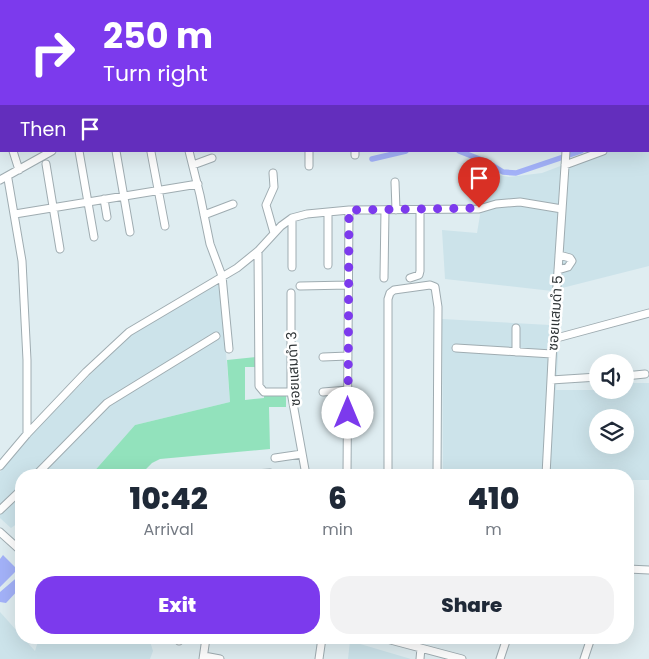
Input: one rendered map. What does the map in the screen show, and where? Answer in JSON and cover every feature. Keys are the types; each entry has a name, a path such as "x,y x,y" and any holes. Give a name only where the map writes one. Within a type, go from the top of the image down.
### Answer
{"street":[{"path":"13,152 19,170"},
{"path":"27,434 27,360 22,260 15,214 4,180 50,152"},
{"path":"79,152 94,237"},
{"path":"116,152 130,232"},
{"path":"151,152 165,226"},
{"path":"189,152 210,244 222,276 229,349"},
{"path":"309,152 309,166"},
{"name":"ซอยแสมดำ 5","path":"546,469 566,152"},
{"path":"565,165 599,152"},
{"path":"193,165 212,158"},
{"path":"46,164 60,249"},
{"path":"273,173 274,188 266,205 274,233"},
{"path":"396,182 396,210"},
{"path":"15,214 198,184"},
{"path":"104,199 107,217"},
{"path":"0,466 27,434 96,362 128,332 237,268 258,251 274,233 292,218 307,214 349,210 479,208 520,202 562,209"},
{"path":"204,214 233,204"},
{"path":"347,469 349,210"},
{"path":"384,278 385,210"},
{"path":"410,278 419,275 420,271 420,210"},
{"path":"328,212 328,264"},
{"path":"292,218 292,267"},
{"path":"258,251 259,386 264,392 291,392"},
{"path":"558,270 570,266 572,261 570,258 559,255"},
{"path":"300,286 349,285"},
{"path":"388,469 388,299 390,293 394,290 430,285 435,287 437,292 438,307 437,469"},
{"name":"ซอยแสมดำ 3","path":"291,293 291,392 305,469"},
{"path":"553,339 649,313"},
{"path":"516,328 516,352"},
{"path":"42,469 107,403 216,336"},
{"path":"456,348 552,354"},
{"path":"323,357 348,356"},
{"path":"634,375 645,374"},
{"path":"551,380 589,378"},
{"path":"323,392 348,390"},
{"path":"275,458 302,454"},
{"path":"0,510 15,496"},
{"path":"0,532 15,546"},
{"path":"634,569 649,570"},
{"path":"205,644 204,658 220,659"},
{"path":"319,659 321,644"},
{"path":"406,644 462,659"},
{"path":"500,659 505,644"},
{"path":"584,659 589,644"},
{"path":"420,659 421,648"}],"shaded area":[{"path":"597,152 649,152 649,266 562,288 556,390 589,390 589,399 634,399 634,383 649,383 649,480 634,480 634,469 443,469 442,319 550,325 552,291 445,279 442,230 477,233 487,173 509,177 542,173"},
{"path":"220,280 230,402 135,425 96,469 15,469 15,525 11,528 0,518 0,472 28,438 128,336"},
{"path":"0,612 15,629 15,644 29,644 35,651 37,644 151,644 153,651 150,659 0,659"},
{"path":"350,644 360,644 411,659 348,659"}],"green space":[{"path":"257,357 256,367 245,367 245,400 264,398 264,394 286,395 286,407 269,407 270,449 160,459 146,469 96,469 135,425 230,402 227,360"}],"water":[{"path":"3,555 15,567 15,572 0,587 0,559"},
{"path":"15,579 15,593 6,603 0,602 0,592"}],"waterway":[{"path":"372,159 402,152"},
{"path":"462,152 487,162 503,172 516,173 578,152"}],"route":[{"path":"348,413 349,210 479,208"}]}
